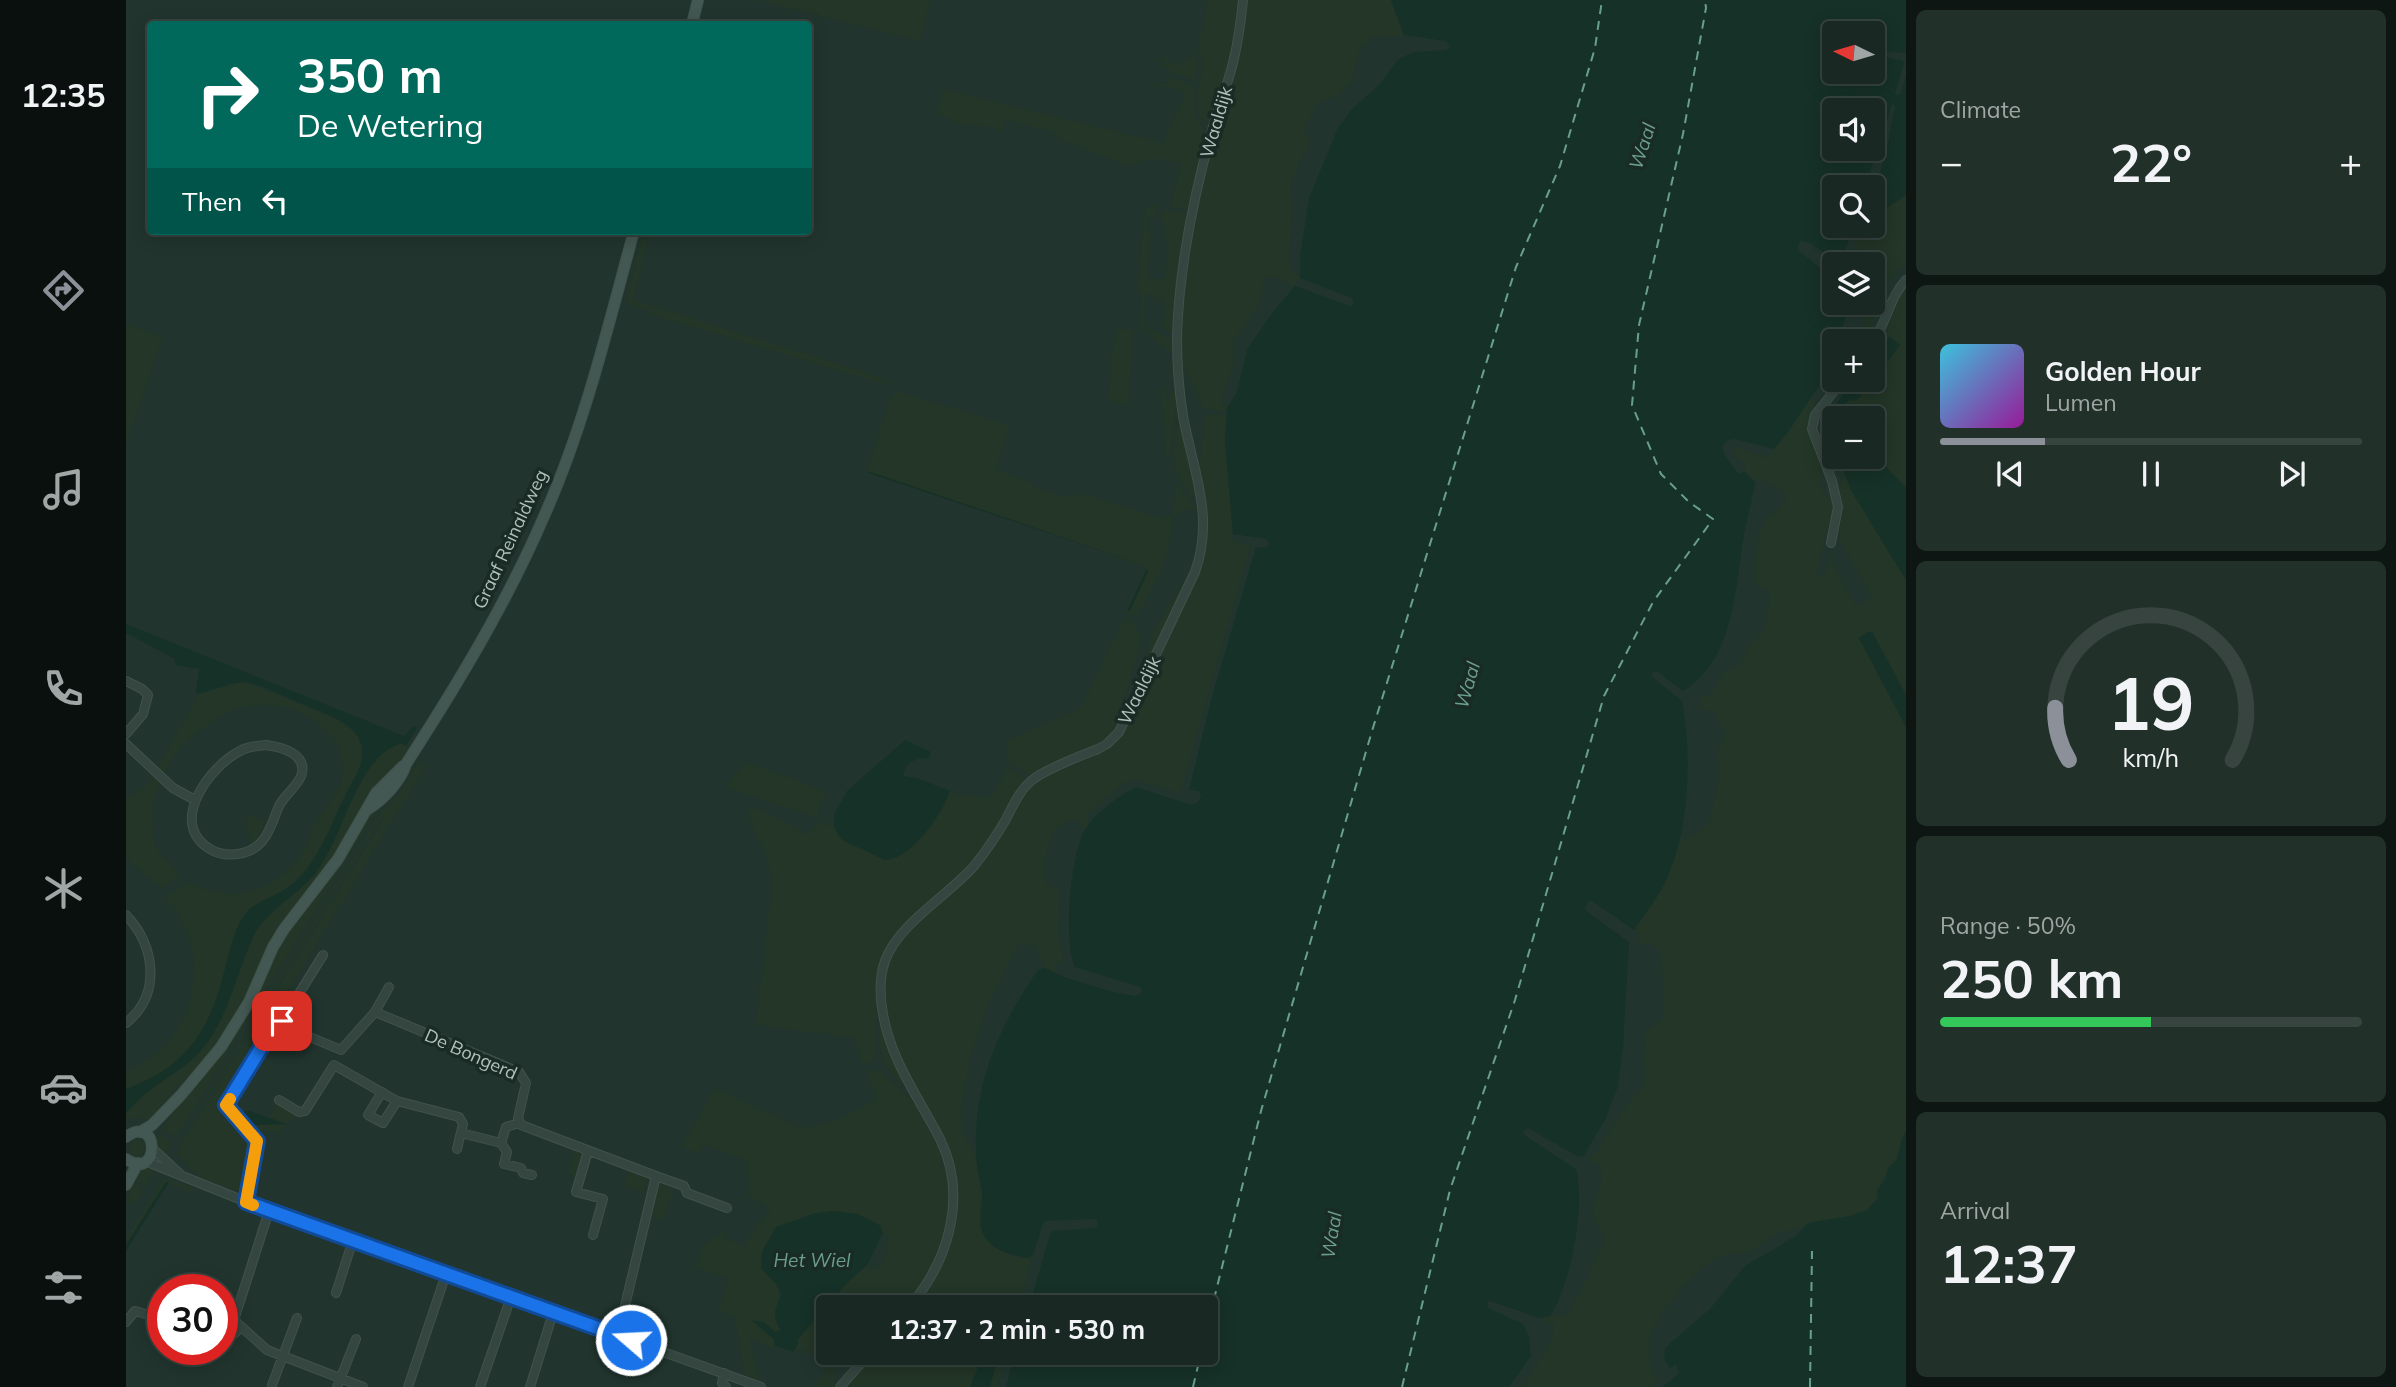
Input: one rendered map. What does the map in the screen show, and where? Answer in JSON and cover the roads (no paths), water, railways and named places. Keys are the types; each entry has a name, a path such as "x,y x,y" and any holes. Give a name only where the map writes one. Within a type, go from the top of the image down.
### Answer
{"main road":[{"path":"693,21 698,0"},
{"name":"Graaf Reinaldweg","path":"126,1137 152,1125 181,1096 227,1039 249,1002 273,947 338,859 368,809 399,779 405,764 507,593 545,514 575,436 633,235"},
{"name":"Graaf Reinaldweg","path":"132,1162 151,1154 152,1145 181,1096"},
{"path":"140,1132 148,1136 152,1145"},
{"path":"126,1185 132,1162"}],"street":[{"name":"Waaldijk","path":"918,1295 933,1275 944,1249 952,1219 953,1191 949,1163 941,1142 900,1066 888,1037 881,1003 885,961 901,935 974,866 1031,781 1107,744 1119,732 1200,558 1205,521 1203,499 1180,399 1178,324 1198,189 1212,129 1233,62 1243,0"},
{"path":"1882,329 1897,290 1906,280"},
{"path":"1831,543 1838,514 1837,500 1813,435 1813,421 1834,392"},
{"path":"126,681 148,695 143,714 126,734"},
{"path":"126,744 173,788 195,800"},
{"path":"258,746 281,748 300,761 301,776 279,806 265,838 245,852 227,855 205,846 195,832 192,821 195,800 206,780 216,769 245,749 258,746"},
{"path":"126,915 144,940 152,974 142,1006 126,1023"},
{"path":"246,1202 257,1141 226,1105 272,1030 281,1025 323,955"},
{"path":"279,1100 299,1112 305,1111 341,1050 375,1012 389,987"},
{"name":"De Bongerd","path":"375,1012 519,1072 525,1078 526,1087 518,1116 519,1123"},
{"path":"281,1025 341,1050"},
{"path":"334,1065 397,1101 459,1117 463,1124 457,1149"},
{"path":"382,1092 368,1115 383,1123 397,1101"},
{"path":"501,1143 506,1127 519,1123 676,1182 684,1186 688,1193 727,1208"},
{"path":"461,1133 501,1143 507,1152 505,1164 521,1168 523,1173 532,1175"},
{"path":"152,1145 180,1174 197,1184 761,1387"},
{"path":"588,1151 576,1192 603,1199 593,1235"},
{"path":"132,1162 180,1174"},
{"path":"618,1335 656,1176"},
{"path":"269,1211 234,1317 236,1322 263,1348 339,1383 363,1387"},
{"path":"336,1293 352,1240"},
{"path":"408,1387 446,1274"},
{"path":"480,1387 511,1297"},
{"path":"126,1322 135,1311 147,1314"},
{"path":"530,1387 553,1313"},
{"path":"272,1385 298,1318"},
{"path":"339,1383 356,1339"},
{"path":"840,1387 859,1365"},
{"path":"724,1373 722,1381 726,1387"}],"water":[{"name":"Waal","path":"1391,0 1906,0 1906,53 1885,51 1885,21 1822,21 1822,84 1885,84 1885,56 1905,61 1895,93 1900,94 1906,76 1906,195 1885,209 1885,175 1879,175 1885,161 1895,106 1892,104 1885,126 1885,98 1822,98 1822,161 1873,161 1869,175 1822,175 1822,238 1850,238 1844,252 1823,252 1810,243 1800,241 1798,247 1799,251 1822,269 1822,315 1846,315 1842,329 1822,329 1822,381 1774,449 1734,439 1722,446 1724,454 1737,472 1740,474 1744,471 1755,482 1730,621 1713,661 1700,678 1683,691 1658,672 1653,672 1651,676 1682,701 1687,745 1684,816 1674,860 1663,887 1634,930 1593,902 1588,901 1585,910 1629,942 1618,1086 1605,1120 1583,1157 1528,1128 1523,1132 1576,1169 1579,1184 1578,1223 1564,1285 1550,1316 1539,1318 1491,1301 1487,1302 1488,1308 1523,1324 1529,1337 1531,1356 1509,1387 1006,1387 1012,1365 1218,1365 1218,1295 1032,1295 1051,1231 1097,1227 1097,1219 1044,1221 1033,1255 1028,1258 993,1246 984,1235 980,1220 982,1191 976,1159 979,1104 984,1080 1000,1034 1038,970 1045,968 1064,977 1113,992 1136,996 1142,992 1140,987 1075,967 1071,955 1069,919 1072,876 1080,840 1096,816 1136,787 1188,804 1196,803 1201,796 1199,791 1189,790 1211,700 1256,547 1266,548 1269,544 1267,539 1233,534 1225,440 1227,408 1237,392 1247,350 1272,313 1295,286 1350,306 1354,304 1352,298 1300,278 1300,257 1309,198 1338,128 1351,110 1380,84 1401,58 1414,52 1446,50 1450,47 1446,41 1404,35"},
{"path":"1889,337 1900,345 1885,364 1885,342"},
{"path":"1845,392 1863,392 1856,401 1849,399 1843,406 1835,406"},
{"path":"1885,466 1906,488 1906,580 1851,490 1842,469 1885,469"},
{"path":"868,471 1135,562 868,473"},
{"path":"126,624 404,736 413,726 417,728 406,746 401,743 389,749 371,766 354,796 332,846 314,875 259,926 222,1018 207,1043 192,1059 145,1094 126,1113 126,1089 165,1070 193,1044 203,1028 219,991 238,926 245,914 255,905 294,883 311,863 357,773 362,760 362,747 355,733 343,722 250,683 240,682 198,694 196,691 199,669 175,665 175,659 126,633"},
{"path":"1872,632 1906,695 1906,727 1859,638"},
{"path":"905,740 931,752 929,758 915,760 909,764 903,776 917,778 950,791 925,834 905,852 885,860 841,839 834,827 834,814 847,791"},
{"path":"245,1111 285,1124 253,1125 242,1113"},
{"path":"1906,1131 1906,1387 1662,1387 1679,1374 1676,1364 1670,1368 1666,1363 1666,1347 1710,1309 1745,1266 1796,1236 1808,1223 1850,1216 1867,1210 1878,1198 1877,1190 1885,1180 1888,1168 1897,1159"},
{"path":"168,1184 126,1251 126,1245"},
{"name":"Het Wiel","path":"832,1211 858,1214 881,1226 883,1233 868,1264 836,1295 816,1295 816,1318 798,1339 793,1352 774,1345 774,1339 751,1320 763,1322 776,1332 781,1330 775,1316 781,1295 777,1285 761,1268 762,1252 776,1227 816,1213"},
{"path":"979,1365 996,1365 990,1387 970,1387"}],"waterway":[{"path":"1129,610 1147,571"}]}
